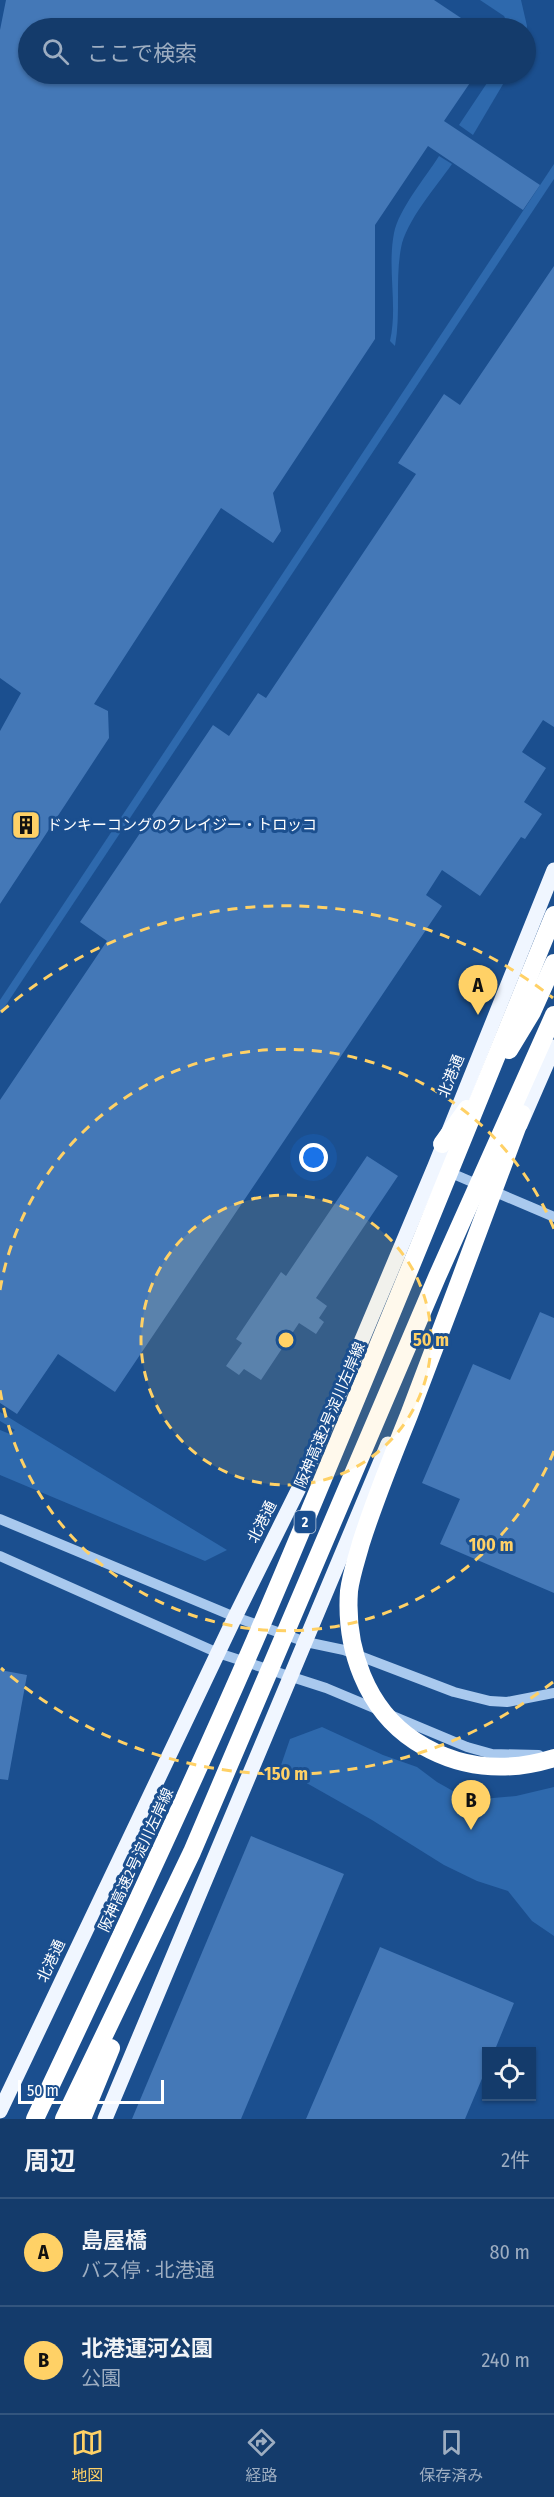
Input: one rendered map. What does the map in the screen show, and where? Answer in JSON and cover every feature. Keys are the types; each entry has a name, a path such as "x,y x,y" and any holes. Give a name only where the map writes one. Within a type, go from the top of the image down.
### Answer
{"highway":[{"name":"阪神高速2号淀川左岸線","path":"35,2119 166,1841 259,1629 336,1448 554,915"},
{"path":"442,1144 501,1064 532,1012 554,963"},
{"name":"2","path":"64,2119 192,1852 437,1277 554,1015"},
{"path":"554,1028 445,1322 370,1515 349,1590 349,1624 354,1659 381,1709 408,1736 435,1754 468,1764 498,1768 529,1766 554,1758"},
{"path":"81,2119 192,1852"}],"main road":[{"name":"北港通","path":"0,2111 235,1617 303,1480 435,1166 554,870"},
{"path":"105,2119 554,1047"}],"street":[{"path":"435,1166 554,1217"},
{"path":"0,1518 235,1617 306,1642 344,1650 454,1692 490,1701 525,1701 554,1693"},
{"path":"0,1556 218,1653 292,1676 467,1747 492,1754 532,1756 554,1753"}],"shaded area":[{"path":"480,0 521,0 525,18 505,18"},
{"path":"486,84 503,84 473,135 459,125"},
{"path":"439,156 452,164 415,216 401,248 395,346 390,341 393,314 392,247 394,233 401,214"},
{"path":"554,164 554,179 0,1014 0,1000"},
{"path":"0,1412 227,1550 205,1561 0,1475 0,1430 10,1434 15,1430 0,1421"},
{"path":"322,1727 383,1755 417,1767 460,1795 482,1799 516,1796 554,1787 554,1936 532,1921 508,1891 477,1881 444,1865 372,1820 280,1768 290,1739"}],"building":[{"path":"6,0 434,0 461,18 18,18 18,84 469,84 444,121 540,185 523,210 428,146 375,225 375,339 273,493 281,531 273,543 221,508 94,704 108,711 109,738 0,904 0,731 21,693 0,678 0,30"},
{"path":"554,266 554,727 543,720 522,752 546,768 524,802 542,814 525,839 521,837 480,896 442,870 426,895 442,906 115,1392 58,1354 17,1414 0,1403 0,1100 107,941 80,922 213,725 229,736 258,693 266,698 416,474 398,463 444,394 460,405"},
{"path":"367,1156 398,1176 316,1298 327,1306 319,1318 324,1322 316,1334 299,1323 261,1380 244,1369 239,1375 226,1366 242,1343 236,1339 281,1272 286,1276"},
{"path":"540,1312 554,1318 554,1593 440,1544 460,1499 422,1483 473,1364 510,1380"},
{"path":"0,1670 27,1675 8,1780 0,1779"},
{"path":"251,1836 344,1874 241,2119 132,2119"},
{"path":"380,1947 514,2003 496,2047 482,2047 482,2079 465,2119 306,2119"}],"place":[{"name":"ドンキーコングのクレイジー・トロッコ","path":"26,825"},
{"name":"島屋橋","path":"478,1015"},
{"name":"北港運河公園","path":"471,1830"}]}
